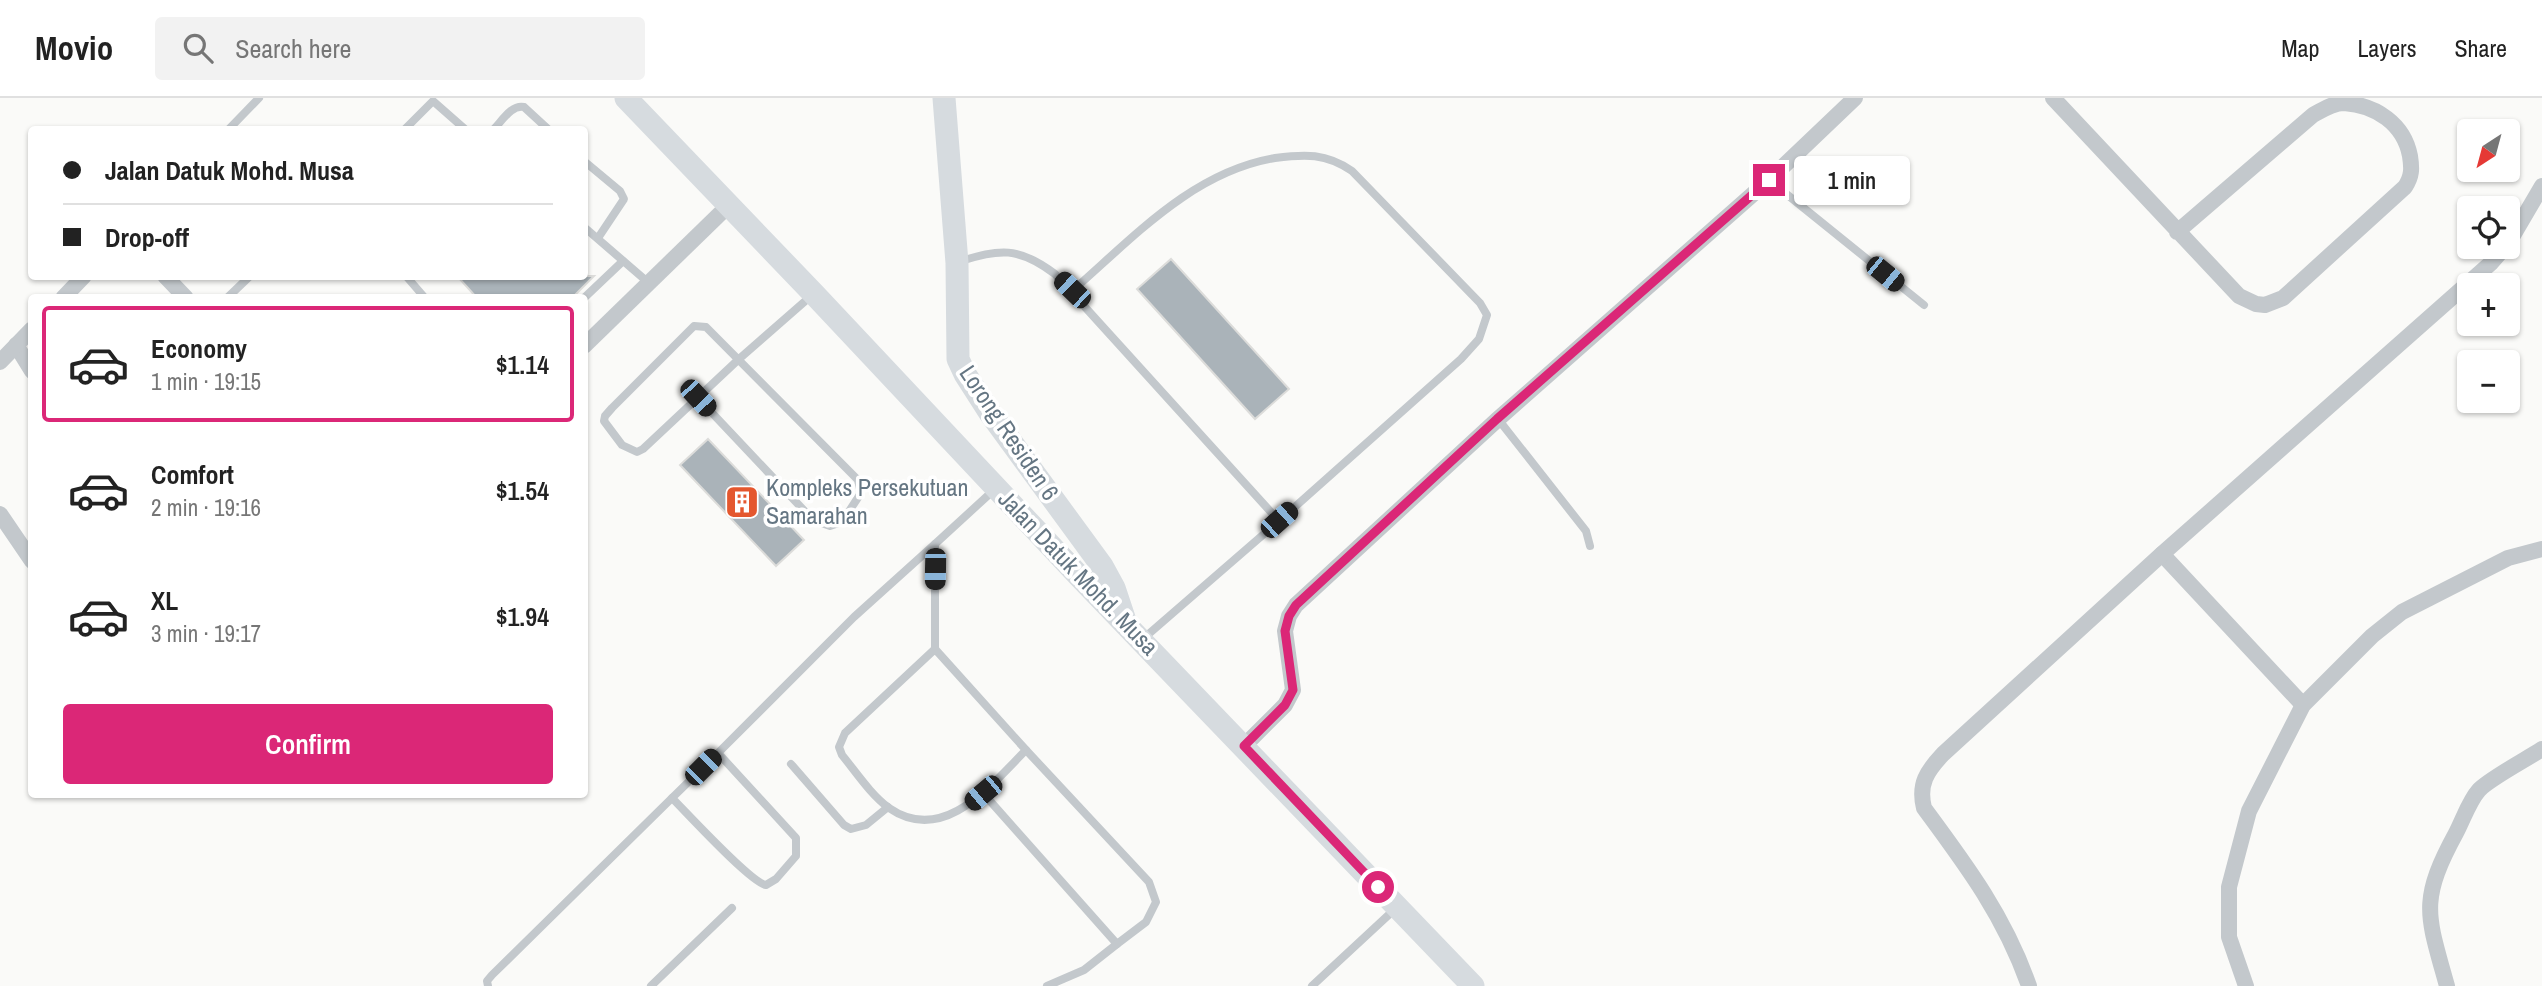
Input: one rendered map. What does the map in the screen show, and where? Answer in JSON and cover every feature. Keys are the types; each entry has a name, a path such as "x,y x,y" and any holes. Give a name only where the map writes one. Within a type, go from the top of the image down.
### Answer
{"main road":[{"name":"Jalan Datuk Mohd. Musa","path":"626,98 1473,986"},
{"name":"Lorong Residen 6","path":"944,98 957,263 958,359 990,413 1102,566 1114,588 1126,624"}],"street":[{"path":"1244,746 1285,705 1293,690 1285,631 1289,616 1296,605 1497,419 1769,180 1855,98"},
{"path":"2053,98 2177,232 2239,296 2256,304 2273,304 2283,299 2405,187 2412,169 2406,138 2374,110 2344,103 2329,107 2313,114 2177,232"},
{"path":"2520,223 2542,186"},
{"path":"588,342 650,285 729,205"},
{"path":"2029,986 2017,950 1991,902 1924,808 1922,782 1943,754 2162,554 2495,259"},
{"path":"67,294 80,280"},
{"path":"169,280 182,294"},
{"path":"0,362 28,333"},
{"path":"16,345 28,364"},
{"path":"0,514 28,555"},
{"path":"2246,986 2229,937 2230,887 2249,811 2303,705 2372,636 2402,612 2508,558 2542,549"},
{"path":"2162,554 2303,705"},
{"path":"2447,986 2431,929 2428,907 2438,865 2479,790 2542,749"}],"lane":[{"path":"232,126 259,98"},
{"path":"408,126 431,100 461,126"},
{"path":"497,126 514,108 520,106 545,126"},
{"path":"1072,290 1188,192 1245,164 1306,154 1339,163 1352,171 1480,303 1487,315 1481,335 1461,359 1142,640"},
{"path":"588,164 620,191 624,199 597,238"},
{"path":"1769,180 1924,305"},
{"path":"588,230 650,285"},
{"path":"957,263 990,252 1021,254 1043,265 1072,290 1279,520"},
{"path":"588,294 622,261"},
{"path":"231,294 246,280"},
{"path":"410,280 422,294"},
{"path":"698,398 813,520 830,526 842,522 861,493 858,480 739,359 706,327 694,326 612,408 604,421 622,445 637,452 739,359 814,294"},
{"path":"1497,419 1586,531 1590,546"},
{"path":"488,986 487,981 492,975 854,617 996,488"},
{"path":"935,544 934,649 1149,881 1154,891 1156,902 1149,918 1083,970 1047,986"},
{"path":"934,649 861,716 841,741 839,750 842,755 888,807 915,818 942,817 967,806 1026,750"},
{"path":"672,798 760,884 766,885 776,879 796,856 796,838 718,753"},
{"path":"791,764 844,825 851,829 866,825 888,807"},
{"path":"983,793 1117,944"},
{"path":"1312,986 1397,907"},
{"path":"651,986 732,908"}],"building":[{"path":"1171,259 1289,389 1255,419 1137,289"},
{"path":"588,276 594,276 576,294 473,294 461,280 588,280"},
{"name":"Kompleks Persekutuan Samarahan","path":"708,439 804,540 776,566 680,465"}],"place":[{"name":"Kompleks Persekutuan Samarahan","path":"742,502"}],"route":[{"path":"1378,887 1244,746 1285,705 1293,690 1285,631 1289,616 1296,605 1497,419 1769,180"}]}
